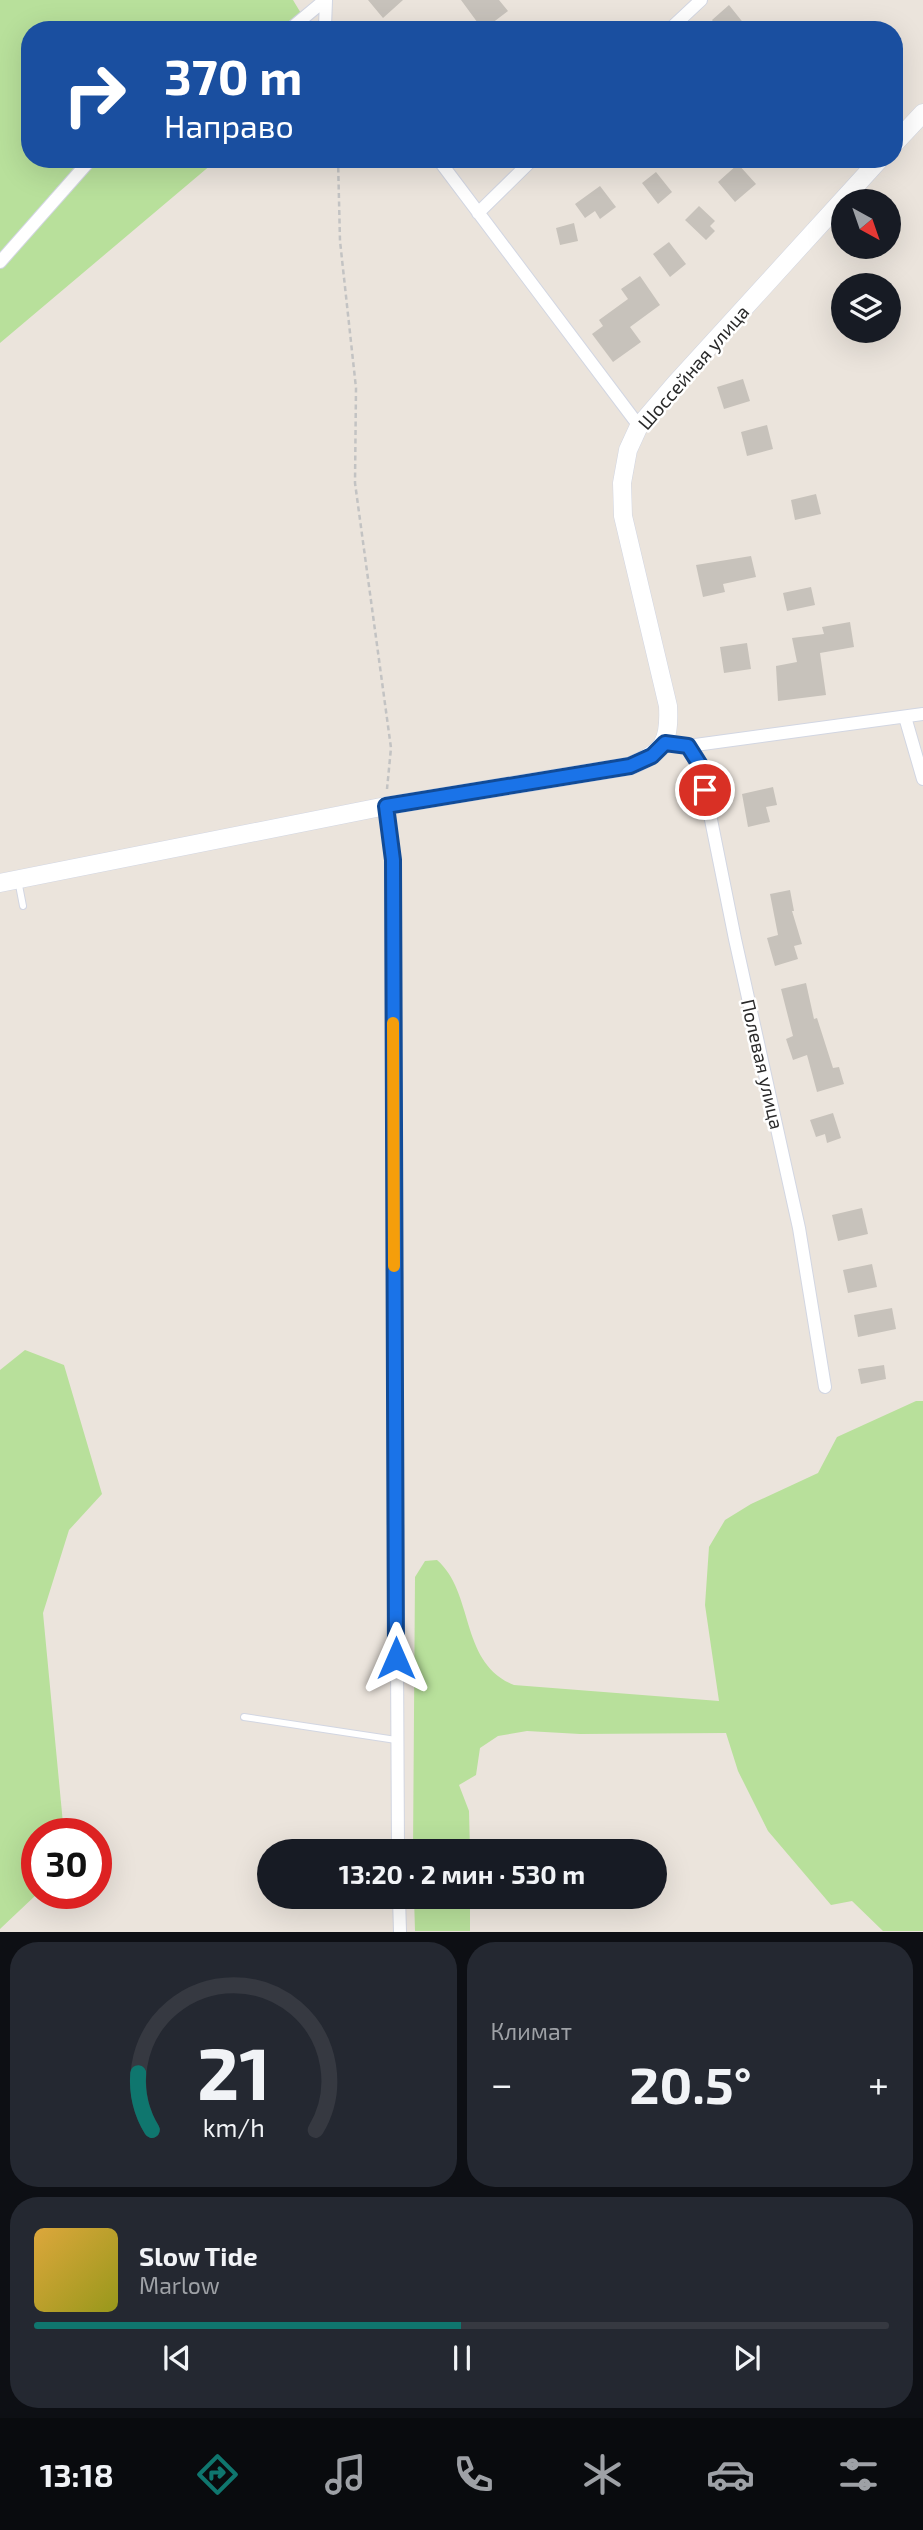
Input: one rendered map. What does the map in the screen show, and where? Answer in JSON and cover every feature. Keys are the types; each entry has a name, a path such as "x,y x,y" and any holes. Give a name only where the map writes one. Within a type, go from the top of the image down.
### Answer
{"main road":[{"path":"903,134 923,113"},
{"name":"Шоссейная улица","path":"665,743 669,727 668,706 623,516 622,483 628,450 639,426 872,168"},
{"path":"9,882 386,806 630,766 652,756 665,743"}],"street":[{"path":"300,21 326,0"},
{"path":"325,21 326,0"},
{"path":"679,21 701,0"},
{"path":"0,262 83,168"},
{"path":"445,168 639,426"},
{"path":"478,213 524,168"},
{"path":"665,743 688,746 923,714"},
{"path":"905,717 923,779"},
{"name":"Полевая улица","path":"688,746 700,765 735,939 799,1228 825,1387"},
{"path":"386,806 393,860 398,1839"},
{"path":"399,1909 400,1931"}],"lane":[{"path":"9,882 23,905"},
{"path":"244,1717 396,1740"}],"path":[{"path":"338,168 341,241 356,388 355,484 391,748 386,806"}],"green space":[{"path":"0,0 293,0 306,21 21,21 21,168 207,168 0,343"},
{"path":"25,1350 64,1365 102,1494 69,1530 43,1613 62,1818 21,1818 21,1909 0,1929 0,1370"},
{"path":"916,1401 923,1401 923,1931 883,1931 852,1901 831,1905 768,1831 738,1771 726,1733 580,1734 527,1731 498,1736 480,1748 476,1775 459,1785 469,1811 470,1839 413,1839 415,1577 425,1561 437,1560 449,1574 484,1661 496,1675 514,1685 719,1701 705,1605 709,1547 725,1520 751,1504 818,1473 837,1437"},
{"path":"414,1909 470,1909 470,1931 415,1931"}],"building":[{"path":"368,0 403,0 383,18"},
{"path":"461,0 499,0 508,11 495,21 476,21"},
{"path":"729,5 742,21 713,21"},
{"path":"734,168 742,168 756,184 735,202 718,182"},
{"path":"656,172 672,192 658,204 642,183"},
{"path":"600,186 616,207 600,219 595,211 585,218 575,204"},
{"path":"699,206 715,221 710,226 715,231 706,240 685,220"},
{"path":"574,223 578,241 560,245 556,228"},
{"path":"669,242 686,264 670,277 653,254"},
{"path":"640,276 660,305 630,327 641,342 613,362 592,334 603,326 599,320 628,299 621,289"},
{"path":"743,379 750,401 724,409 717,387"},
{"path":"767,425 773,449 747,456 741,432"},
{"path":"816,494 821,514 795,520 791,500"},
{"path":"751,556 756,577 723,584 725,592 703,597 696,565"},
{"path":"811,587 815,605 787,611 783,593"},
{"path":"850,622 854,647 820,653 826,695 778,701 776,666 797,662 792,638 824,634 822,627"},
{"path":"747,643 751,669 724,673 720,647"},
{"path":"773,787 777,805 766,807 770,822 748,827 742,794"},
{"path":"790,890 792,911 802,944 794,946 798,959 775,966 767,938 778,935 770,894"},
{"path":"806,983 814,1019 817,1018 833,1068 839,1067 844,1084 817,1092 807,1055 793,1060 786,1039 793,1036 781,989"},
{"path":"833,1113 841,1138 827,1143 825,1134 816,1137 810,1120"},
{"path":"862,1208 868,1234 838,1241 832,1215"},
{"path":"872,1264 877,1287 848,1293 843,1270"},
{"path":"892,1308 896,1329 858,1337 854,1315"},
{"path":"884,1365 886,1379 861,1384 858,1369"}],"slow traffic":[{"path":"393,1023 394,1266"}],"route":[{"path":"396,1658 393,860 386,806 630,766 652,756 665,743 688,746 700,765 705,790"}]}
